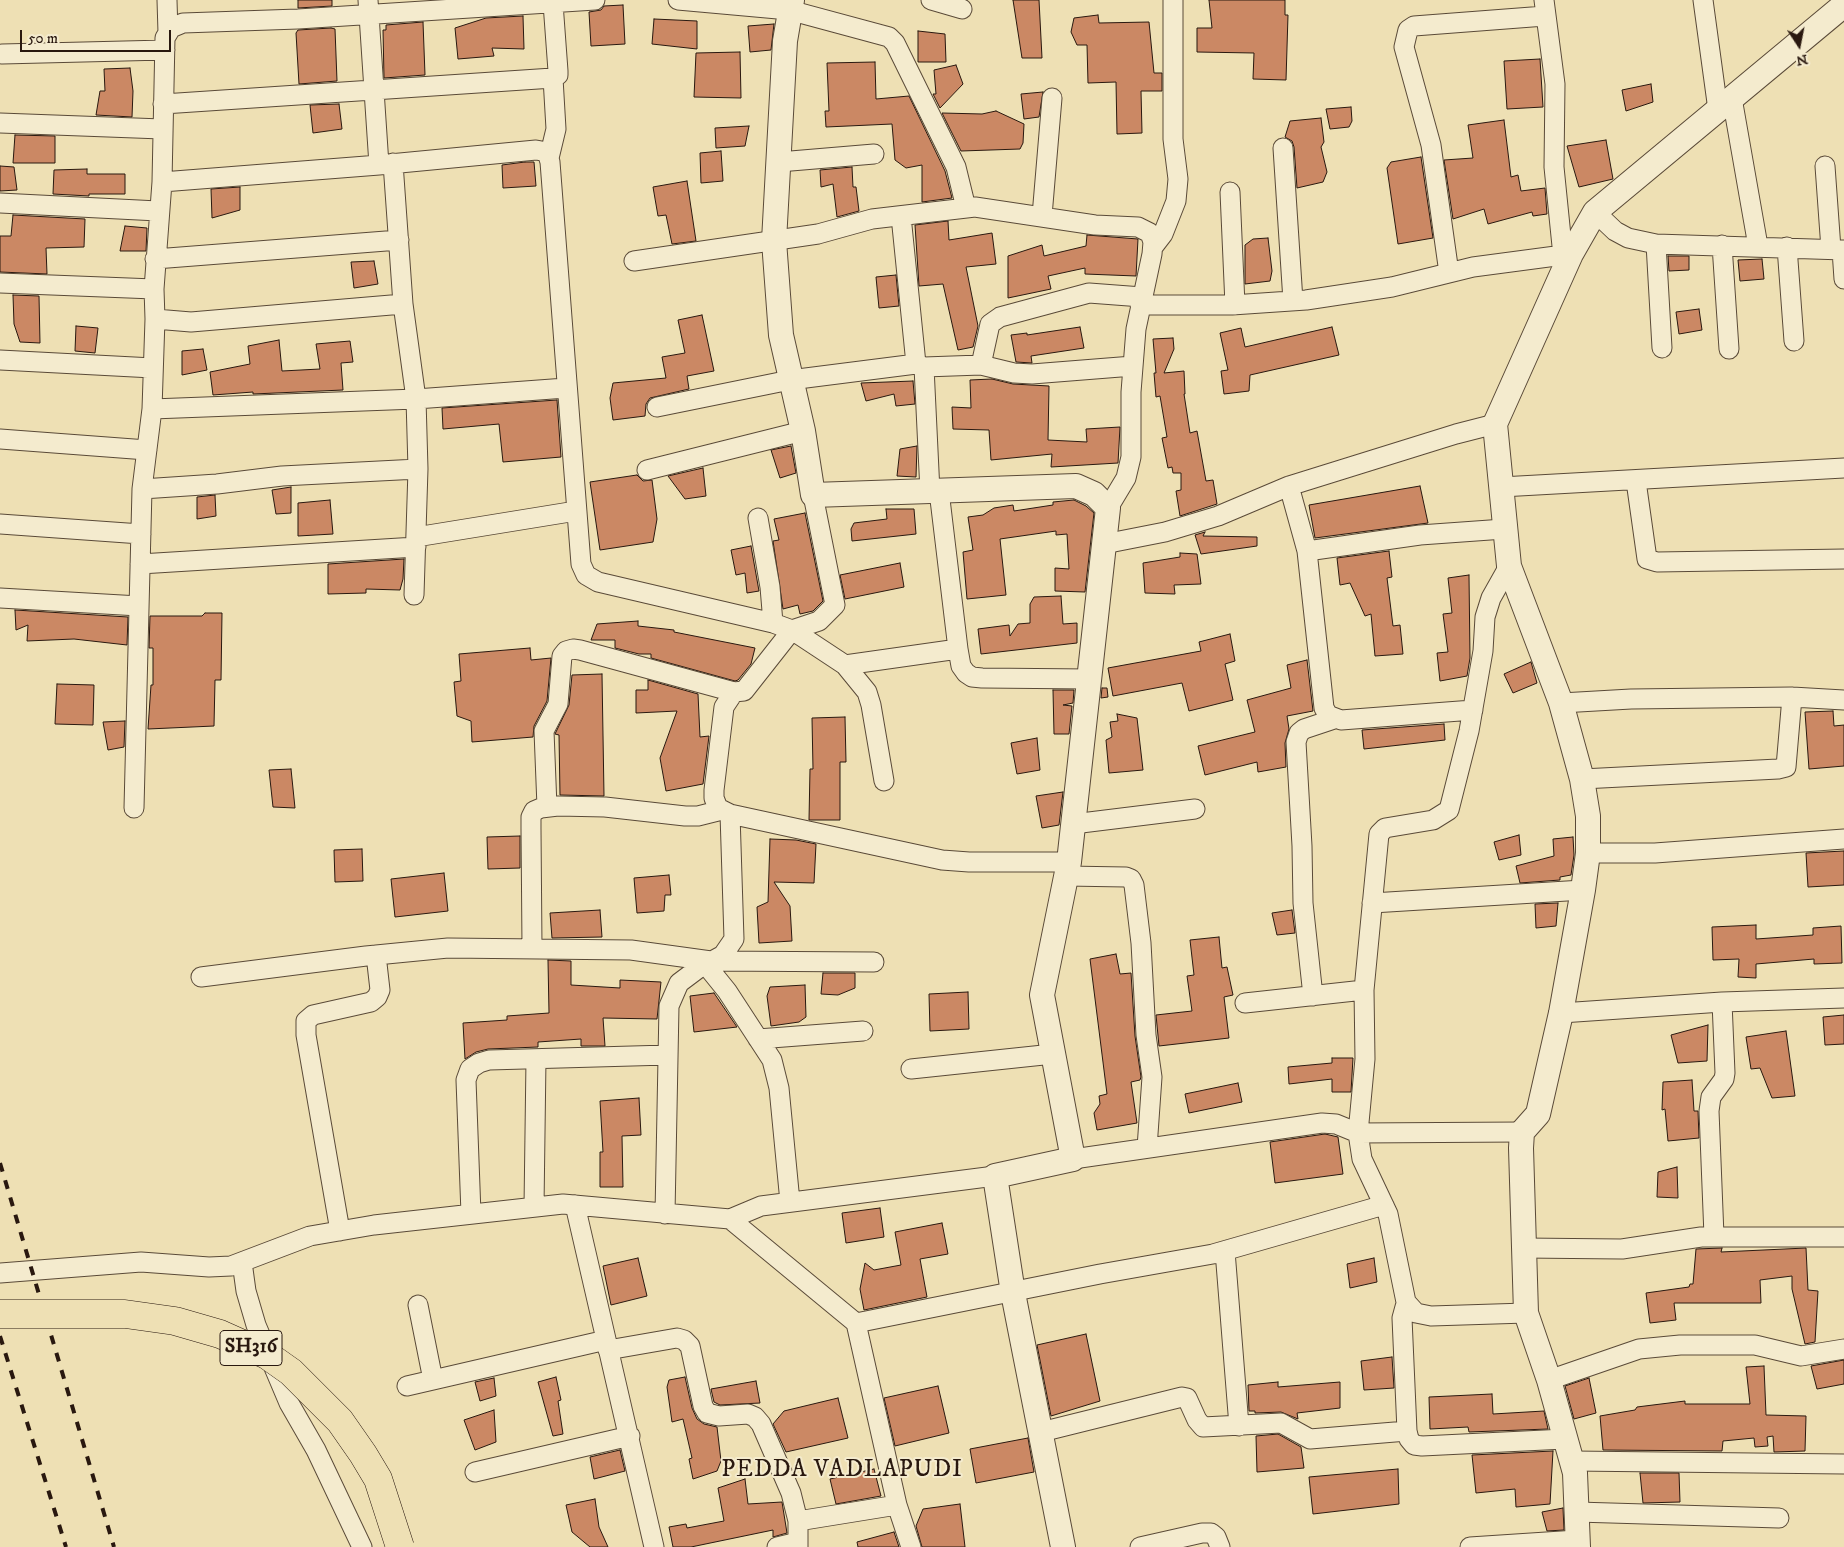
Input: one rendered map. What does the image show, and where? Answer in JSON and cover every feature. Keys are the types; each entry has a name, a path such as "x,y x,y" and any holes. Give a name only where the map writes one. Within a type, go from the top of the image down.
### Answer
{"main road":[{"name":"SH316","path":"0,1314 125,1314 175,1321 220,1334 267,1355 291,1372 340,1421 363,1454 378,1479 400,1547"}],"street":[{"path":"134,808 142,489 152,409 155,259 162,182 167,0"},
{"path":"166,41 171,28 183,23 368,7 595,0"},
{"path":"678,0 791,5 883,34 895,42 956,167 966,208"},
{"path":"931,0 962,9"},
{"path":"1073,1159 1042,995 1068,869 1108,508 1126,478 1131,457 1133,366 1141,301 1153,247 1162,234 1176,201 1178,179 1173,139 1173,0"},
{"path":"1703,0 1758,246"},
{"path":"163,104 553,78 558,75 563,2"},
{"path":"547,807 544,731 558,704 562,656 566,650 572,648 734,692 744,691 792,630 819,621 835,605 812,495 803,431 781,335 774,241 785,41 791,5"},
{"path":"1470,1547 1578,1543 1575,1473 1549,1380 1526,1313 1523,1248 1522,1132 1538,1114 1561,1013 1588,854 1588,816 1582,779 1561,703 1509,566 1495,424 1567,255 1595,212 1844,5"},
{"path":"368,7 375,89 399,240 404,304 416,399 418,469 414,595"},
{"path":"1449,273 1431,144 1404,47 1408,30 1414,26 1545,8 1555,84 1554,167 1567,255"},
{"path":"2,54 166,41"},
{"path":"549,158 556,129 553,78"},
{"path":"1042,216 1052,98"},
{"path":"0,123 162,129"},
{"path":"1283,148 1293,301"},
{"path":"162,182 536,150 547,152 549,158 576,511 581,564 586,575 598,582 774,623 792,630 846,665 866,692 871,705 884,781"},
{"path":"779,162 874,154"},
{"path":"1825,166 1844,279"},
{"path":"1230,192 1235,305"},
{"path":"0,203 158,211"},
{"path":"634,261 818,234 850,223 975,207 1095,225 1138,227 1150,233 1153,247"},
{"path":"1595,212 1615,231 1628,238 1656,244 1839,250"},
{"path":"900,216 935,492 961,666 972,677 1089,679"},
{"path":"155,259 399,240"},
{"path":"1656,244 1662,348"},
{"path":"1722,245 1729,349"},
{"path":"1787,247 1794,341"},
{"path":"981,365 990,324 1000,317 1090,294 1141,301 1235,305 1293,301 1392,287 1473,267 1567,255"},
{"path":"0,283 154,289"},
{"path":"155,320 191,322 404,304"},
{"path":"0,360 153,368"},
{"path":"657,407 790,380 920,366 981,365 1014,373 1032,374 1133,366"},
{"path":"152,409 416,399 566,388"},
{"path":"1104,544 1165,532 1218,516 1289,486 1456,434 1495,424"},
{"path":"647,470 803,431"},
{"path":"0,439 147,450"},
{"path":"1501,488 1636,482 1844,468"},
{"path":"142,489 217,484 282,476 418,469"},
{"path":"1636,482 1647,559 1657,562 1844,559"},
{"path":"812,495 1076,486 1094,494 1108,508"},
{"path":"1289,486 1307,550 1324,708 1334,719"},
{"path":"140,564 416,542 576,511"},
{"path":"758,518 769,578 774,623"},
{"path":"0,524 141,534"},
{"path":"1307,550 1420,535 1504,529"},
{"path":"1416,1313 1406,1302 1388,1214 1362,1159 1358,1133 1365,1059 1364,990 1379,834 1386,828 1433,820 1448,810 1472,710 1482,652 1485,617 1491,598 1509,566"},
{"path":"0,598 139,606"},
{"path":"846,665 958,649"},
{"path":"734,692 724,707 714,790 714,798 718,808 726,812 942,860 1068,869 1131,879 1134,885 1141,943 1146,1035 1152,1077 1147,1148"},
{"path":"1561,703 1631,699 1792,698 1844,700"},
{"path":"1582,779 1778,769 1786,767 1792,698"},
{"path":"1313,996 1302,903 1302,846 1296,742 1299,733 1304,729 1334,719 1472,710"},
{"path":"532,947 531,817 534,811 547,807 605,807 685,816 726,812"},
{"path":"1073,824 1195,809"},
{"path":"665,1214 669,1006 679,983 723,955 734,939 726,812"},
{"path":"1588,854 1655,853 1844,839"},
{"path":"1372,903 1583,890"},
{"path":"201,977 448,948 532,947 631,950 709,963 874,962"},
{"path":"340,1231 306,1035 306,1021 313,1015 371,1002 377,997 380,990 376,955"},
{"path":"709,963 772,1060 777,1075 790,1202"},
{"path":"1245,1003 1364,990"},
{"path":"1561,1013 1722,1002 1844,998"},
{"path":"1714,1236 1708,1111 1711,1097 1724,1079 1725,1073 1722,1002"},
{"path":"758,1039 863,1031"},
{"path":"911,1069 1053,1054"},
{"path":"471,1214 466,1080 470,1069 488,1060 668,1055"},
{"path":"534,1207 536,1059"},
{"path":"0,1273 141,1262 209,1267 231,1266 310,1236 374,1224 534,1207 575,1205 730,1219 761,1206 995,1176 1073,1159 1322,1123 1336,1124 1358,1133 1522,1132"},
{"path":"995,1176 1013,1293 1063,1547"},
{"path":"575,1205 630,1436 654,1547"},
{"path":"856,1323 1226,1250 1384,1205"},
{"path":"730,1219 856,1323 897,1505 911,1547"},
{"path":"1523,1248 1622,1249 1714,1236 1844,1237"},
{"path":"1226,1250 1239,1426"},
{"path":"242,1262 246,1291 256,1325 289,1403 316,1450 362,1547"},
{"path":"418,1305 434,1380"},
{"path":"1526,1313 1431,1316 1416,1313 1405,1308 1402,1318 1407,1431 1409,1439 1414,1445 1568,1450 1844,1464"},
{"path":"407,1386 607,1345 677,1338 684,1340 690,1346 703,1406 707,1413 719,1416 748,1414 755,1417 761,1424 791,1493 798,1521 798,1544 777,1547"},
{"path":"1549,1380 1639,1349 1680,1346 1755,1345 1801,1356 1844,1350"},
{"path":"1041,1432 1182,1398 1187,1398 1200,1425 1210,1427 1281,1423 1310,1438 1407,1431"},
{"path":"475,1472 630,1436"},
{"path":"798,1521 897,1505"},
{"path":"1577,1512 1779,1518"},
{"path":"1140,1547 1161,1545 1211,1532 1216,1537 1220,1547"}],"building":[{"path":"298,0 332,0 332,6 298,8"},
{"path":"1013,0 1039,0 1042,58 1022,58"},
{"path":"1209,0 1285,0 1285,15 1288,15 1286,80 1253,79 1254,53 1197,52 1197,28 1212,28"},
{"path":"623,5 625,44 591,46 589,12 601,10 604,6"},
{"path":"1098,15 1099,23 1149,22 1154,73 1162,73 1162,91 1141,91 1142,133 1117,134 1116,82 1088,83 1087,45 1077,45 1071,32 1074,18"},
{"path":"523,16 524,49 492,48 494,56 458,59 455,28 486,18"},
{"path":"654,19 697,21 697,49 652,44"},
{"path":"423,22 425,75 384,78 383,30 386,30 386,25"},
{"path":"774,24 771,50 750,52 748,26"},
{"path":"335,29 337,81 299,84 296,33 298,30"},
{"path":"918,31 945,34 946,62 918,62"},
{"path":"740,52 741,98 694,97 696,53"},
{"path":"1540,59 1543,107 1507,109 1504,61"},
{"path":"875,62 876,99 909,96 945,171 952,198 922,202 922,165 906,168 895,160 892,124 826,127 825,111 829,111 827,63"},
{"path":"956,65 963,84 940,108 933,94 936,94 934,70"},
{"path":"130,68 133,91 132,117 96,115 100,91 105,91 104,69"},
{"path":"1651,84 1653,102 1626,111 1622,90"},
{"path":"1043,92 1039,117 1024,119 1021,94"},
{"path":"339,104 342,129 313,133 310,105"},
{"path":"1351,107 1352,121 1349,127 1330,129 1326,109"},
{"path":"996,111 1024,124 1023,143 1020,149 961,151 942,113 982,114"},
{"path":"1321,118 1324,142 1321,147 1327,172 1323,182 1297,188 1294,147 1292,141 1285,137 1290,121"},
{"path":"1504,120 1511,177 1518,175 1521,191 1545,188 1547,214 1533,216 1532,212 1488,224 1484,209 1453,219 1444,160 1473,158 1468,125"},
{"path":"749,126 745,146 716,148 715,128"},
{"path":"15,135 55,136 55,163 13,163"},
{"path":"1606,140 1613,179 1579,187 1567,146"},
{"path":"721,151 723,181 701,183 700,153"},
{"path":"1421,157 1433,238 1398,244 1387,168 1391,162"},
{"path":"534,162 536,186 503,188 502,165"},
{"path":"0,166 14,167 17,190 0,191"},
{"path":"852,167 853,187 856,187 859,211 837,217 833,184 821,187 820,170"},
{"path":"87,169 87,174 125,174 125,194 89,194 89,196 53,194 54,170"},
{"path":"687,181 696,241 672,244 666,215 658,216 653,187"},
{"path":"240,187 240,210 212,218 211,189"},
{"path":"13,215 85,219 84,247 46,248 47,274 0,272 0,236 11,236"},
{"path":"948,221 949,240 992,233 996,264 966,267 978,326 973,347 958,350 943,284 919,286 915,225"},
{"path":"125,226 147,228 146,251 120,251"},
{"path":"1087,235 1138,239 1136,276 1085,274 1085,268 1048,276 1051,289 1008,298 1008,256 1042,245 1044,256 1086,246"},
{"path":"1268,238 1272,271 1270,281 1245,284 1245,245 1253,239"},
{"path":"1668,256 1689,256 1689,270 1669,271"},
{"path":"1762,259 1764,279 1740,281 1738,260"},
{"path":"374,261 378,284 354,288 351,262"},
{"path":"896,275 899,306 879,308 876,277"},
{"path":"13,295 39,296 40,343 20,342 14,324"},
{"path":"1699,309 1702,330 1679,334 1676,312"},
{"path":"702,315 714,371 687,376 689,389 650,398 646,404 645,416 613,420 610,398 613,383 666,378 662,357 685,353 678,320"},
{"path":"76,326 98,328 95,353 75,351"},
{"path":"1080,327 1084,348 1031,356 1032,363 1016,362 1011,335 1027,333 1027,335"},
{"path":"1332,327 1339,355 1250,375 1249,391 1224,394 1221,371 1228,370 1220,333 1241,328 1245,347"},
{"path":"1173,338 1174,349 1164,373 1184,371 1184,394 1190,433 1197,431 1206,481 1213,480 1217,504 1180,516 1176,491 1181,490 1181,473 1173,473 1172,467 1168,468 1162,438 1167,437 1160,396 1156,397 1154,373 1156,373 1153,339"},
{"path":"279,340 282,371 320,369 316,344 350,341 353,362 341,363 343,390 213,395 210,372 250,364 248,346"},
{"path":"203,349 207,370 182,375 182,351"},
{"path":"992,379 1013,384 1049,386 1048,440 1087,442 1086,429 1120,427 1118,463 1051,467 1052,454 991,460 989,430 953,429 952,407 971,408 970,380"},
{"path":"913,381 915,404 896,406 894,394 866,401 861,383"},
{"path":"557,400 561,457 503,462 499,424 443,429 442,408"},
{"path":"791,446 796,473 780,478 771,450"},
{"path":"917,446 916,477 897,476 900,449"},
{"path":"703,468 706,496 685,499 668,476"},
{"path":"637,475 643,481 652,480 657,519 653,542 600,550 590,482"},
{"path":"1420,486 1428,523 1315,538 1309,505"},
{"path":"291,487 291,513 276,514 272,490"},
{"path":"215,495 216,516 197,519 197,497"},
{"path":"330,500 333,534 298,536 298,503"},
{"path":"1074,500 1086,506 1094,513 1085,592 1055,591 1055,568 1069,569 1067,534 1056,535 1056,531 1000,539 1006,595 967,599 963,552 973,550 968,517 983,515 994,508 1013,505 1014,511 1053,505 1053,502"},
{"path":"886,509 914,509 916,534 852,541 851,529 854,523 887,519"},
{"path":"805,513 823,601 813,611 800,614 798,605 783,609 773,541 779,540 774,519"},
{"path":"1205,532 1203,536 1257,537 1257,546 1201,554 1195,535"},
{"path":"751,546 759,591 747,593 745,573 736,575 731,550"},
{"path":"1389,551 1392,577 1387,578 1393,626 1400,625 1403,654 1375,656 1371,614 1365,616 1350,583 1340,585 1337,558"},
{"path":"1180,553 1197,554 1201,584 1174,585 1175,594 1145,593 1143,563 1180,557"},
{"path":"404,559 403,579 400,590 366,589 366,593 328,594 328,564"},
{"path":"900,563 904,587 845,599 840,575"},
{"path":"1469,575 1470,658 1467,676 1440,681 1437,653 1448,652 1443,614 1452,613 1448,578"},
{"path":"1061,596 1063,624 1077,623 1077,643 981,654 978,629 1009,625 1010,636 1018,624 1030,623 1030,604 1034,597"},
{"path":"15,610 128,617 127,645 74,639 27,641 28,625 16,630"},
{"path":"205,613 222,613 221,680 215,680 214,726 148,729 151,685 153,685 153,648 149,648 150,616 202,616"},
{"path":"638,621 638,626 674,630 674,632 755,648 751,664 735,681 651,658 651,654 639,654 615,648 615,640 591,640 597,624"},
{"path":"1230,634 1235,661 1225,664 1233,700 1189,711 1182,683 1113,696 1108,668 1201,651 1199,642"},
{"path":"530,648 531,660 551,658 547,701 534,726 533,737 472,742 471,721 457,716 454,682 461,681 459,654"},
{"path":"1307,660 1313,711 1287,716 1289,729 1285,743 1286,767 1258,772 1257,762 1205,775 1198,746 1255,732 1247,700 1291,688 1287,665"},
{"path":"1531,662 1537,683 1513,693 1504,674"},
{"path":"602,674 604,796 560,795 559,735 555,734 569,705 572,675"},
{"path":"648,680 698,694 700,737 709,736 703,784 666,791 660,758 677,711 636,713 636,690 648,690"},
{"path":"57,684 94,685 93,725 55,724"},
{"path":"1102,688 1107,688 1108,697 1101,698"},
{"path":"1053,690 1074,690 1073,703 1063,705 1072,706 1069,734 1054,734"},
{"path":"1833,711 1834,726 1844,725 1844,766 1809,769 1805,712"},
{"path":"1117,714 1137,718 1143,770 1109,773 1106,740 1112,737 1110,722 1118,721"},
{"path":"845,717 846,762 840,762 840,820 809,820 810,769 813,769 812,718"},
{"path":"125,721 124,747 108,750 103,722"},
{"path":"1444,724 1445,740 1364,749 1362,730"},
{"path":"1037,738 1040,770 1017,774 1011,743"},
{"path":"291,769 295,808 273,807 269,770"},
{"path":"1063,792 1059,825 1042,828 1036,796"},
{"path":"1519,835 1521,855 1499,860 1494,842"},
{"path":"520,836 520,868 488,869 487,837"},
{"path":"1573,837 1574,855 1571,875 1560,877 1560,880 1520,883 1516,866 1554,856 1553,839"},
{"path":"770,839 796,840 816,844 814,883 774,882 790,906 792,941 759,943 757,907 768,902"},
{"path":"362,849 363,881 335,882 334,850"},
{"path":"1844,851 1844,885 1808,887 1806,853"},
{"path":"444,873 448,911 395,917 391,879"},
{"path":"669,875 671,895 665,895 664,911 637,913 634,878"},
{"path":"1558,903 1556,926 1536,928 1535,904"},
{"path":"600,910 602,937 552,938 550,913"},
{"path":"1292,910 1295,933 1277,935 1272,913"},
{"path":"1756,925 1756,939 1813,935 1813,928 1841,926 1842,963 1814,964 1814,959 1756,964 1756,978 1738,977 1739,959 1713,960 1712,927"},
{"path":"1219,937 1222,968 1227,967 1233,995 1224,997 1229,1038 1159,1046 1156,1015 1192,1011 1187,976 1194,975 1190,940"},
{"path":"1116,954 1120,974 1131,973 1135,1036 1141,1077 1140,1080 1131,1082 1137,1123 1097,1130 1094,1113 1100,1104 1099,1096 1107,1094 1090,959"},
{"path":"548,960 571,961 571,985 620,988 620,980 661,982 657,1019 603,1018 605,1046 581,1046 581,1039 538,1042 538,1047 488,1049 476,1052 465,1059 463,1023 507,1020 507,1016 549,1013"},
{"path":"823,973 855,973 855,988 838,995 821,994"},
{"path":"805,985 806,1017 799,1022 771,1026 767,996 770,987"},
{"path":"968,992 969,1029 930,1031 929,994"},
{"path":"714,993 737,1027 694,1032 690,996"},
{"path":"1844,1015 1844,1044 1825,1045 1823,1017"},
{"path":"1708,1025 1707,1061 1678,1063 1671,1035"},
{"path":"1786,1031 1795,1096 1772,1098 1760,1068 1751,1069 1746,1037"},
{"path":"1332,1058 1353,1058 1351,1092 1332,1092 1332,1079 1289,1084 1288,1067 1332,1063"},
{"path":"1692,1080 1694,1111 1698,1111 1699,1138 1668,1141 1665,1109 1662,1110 1663,1082"},
{"path":"1238,1083 1242,1102 1189,1113 1185,1094"},
{"path":"639,1098 641,1135 622,1136 623,1187 600,1187 600,1152 603,1152 600,1101"},
{"path":"1325,1134 1338,1137 1343,1174 1275,1183 1270,1142"},
{"path":"1677,1167 1678,1198 1657,1197 1658,1172"},
{"path":"880,1208 884,1237 846,1243 842,1213"},
{"path":"942,1223 948,1254 920,1259 927,1297 864,1310 860,1289 865,1263 874,1270 901,1265 895,1232"},
{"path":"1722,1248 1721,1252 1806,1248 1808,1290 1818,1291 1815,1342 1805,1344 1792,1289 1792,1276 1760,1280 1761,1303 1674,1303 1676,1320 1650,1323 1646,1293 1689,1287 1690,1284 1693,1284 1696,1249"},
{"path":"638,1258 647,1296 611,1305 603,1266"},
{"path":"1374,1258 1377,1282 1350,1288 1347,1264"},
{"path":"1086,1334 1100,1401 1051,1416 1037,1345"},
{"path":"1392,1357 1394,1388 1364,1390 1361,1361"},
{"path":"1844,1360 1844,1384 1817,1389 1811,1366"},
{"path":"1764,1366 1766,1415 1806,1416 1805,1451 1774,1452 1773,1436 1767,1437 1768,1446 1755,1447 1754,1438 1723,1441 1722,1451 1603,1450 1600,1416 1635,1410 1637,1407 1685,1401 1685,1404 1750,1404 1746,1367"},
{"path":"556,1377 561,1400 558,1401 563,1434 553,1436 538,1382"},
{"path":"685,1377 692,1408 697,1419 704,1424 717,1427 721,1461 717,1471 693,1479 689,1459 692,1458 683,1419 672,1422 667,1387 669,1380"},
{"path":"494,1378 496,1396 480,1401 475,1382"},
{"path":"1589,1378 1596,1413 1574,1419 1565,1386"},
{"path":"756,1381 760,1403 720,1405 714,1402 711,1389"},
{"path":"1278,1382 1278,1387 1340,1382 1340,1408 1297,1413 1298,1419 1281,1412 1255,1413 1255,1411 1249,1411 1248,1385"},
{"path":"938,1386 949,1433 895,1446 884,1398"},
{"path":"1492,1394 1493,1414 1544,1411 1548,1429 1469,1432 1468,1427 1430,1429 1429,1397"},
{"path":"838,1398 848,1438 786,1452 773,1424 784,1411"},
{"path":"494,1410 496,1442 475,1450 464,1420"},
{"path":"1278,1434 1301,1447 1304,1468 1257,1472 1256,1436"},
{"path":"1028,1438 1034,1472 976,1483 970,1449"},
{"path":"620,1450 625,1471 594,1479 590,1457"},
{"path":"1553,1451 1550,1504 1516,1507 1515,1489 1476,1493 1472,1455"},
{"path":"874,1469 881,1496 836,1504 830,1479"},
{"path":"1398,1469 1399,1504 1313,1514 1309,1477"},
{"path":"1640,1473 1679,1473 1680,1502 1643,1503"},
{"path":"745,1479 748,1504 782,1502 787,1533 773,1537 773,1530 691,1547 673,1547 669,1527 686,1524 687,1528 724,1521 718,1488"},
{"path":"595,1499 599,1527 608,1547 590,1547 572,1532 566,1505"},
{"path":"960,1504 965,1547 922,1547 916,1526 923,1509"},
{"path":"1563,1508 1564,1530 1547,1531 1542,1512"},
{"path":"894,1532 899,1547 858,1547 857,1542"}],"railway":[{"path":"0,1163 114,1547"},
{"path":"0,1336 66,1547"}],"district":[{"name":"PEDDA VADLAPUDI","path":"842,1471"}]}
